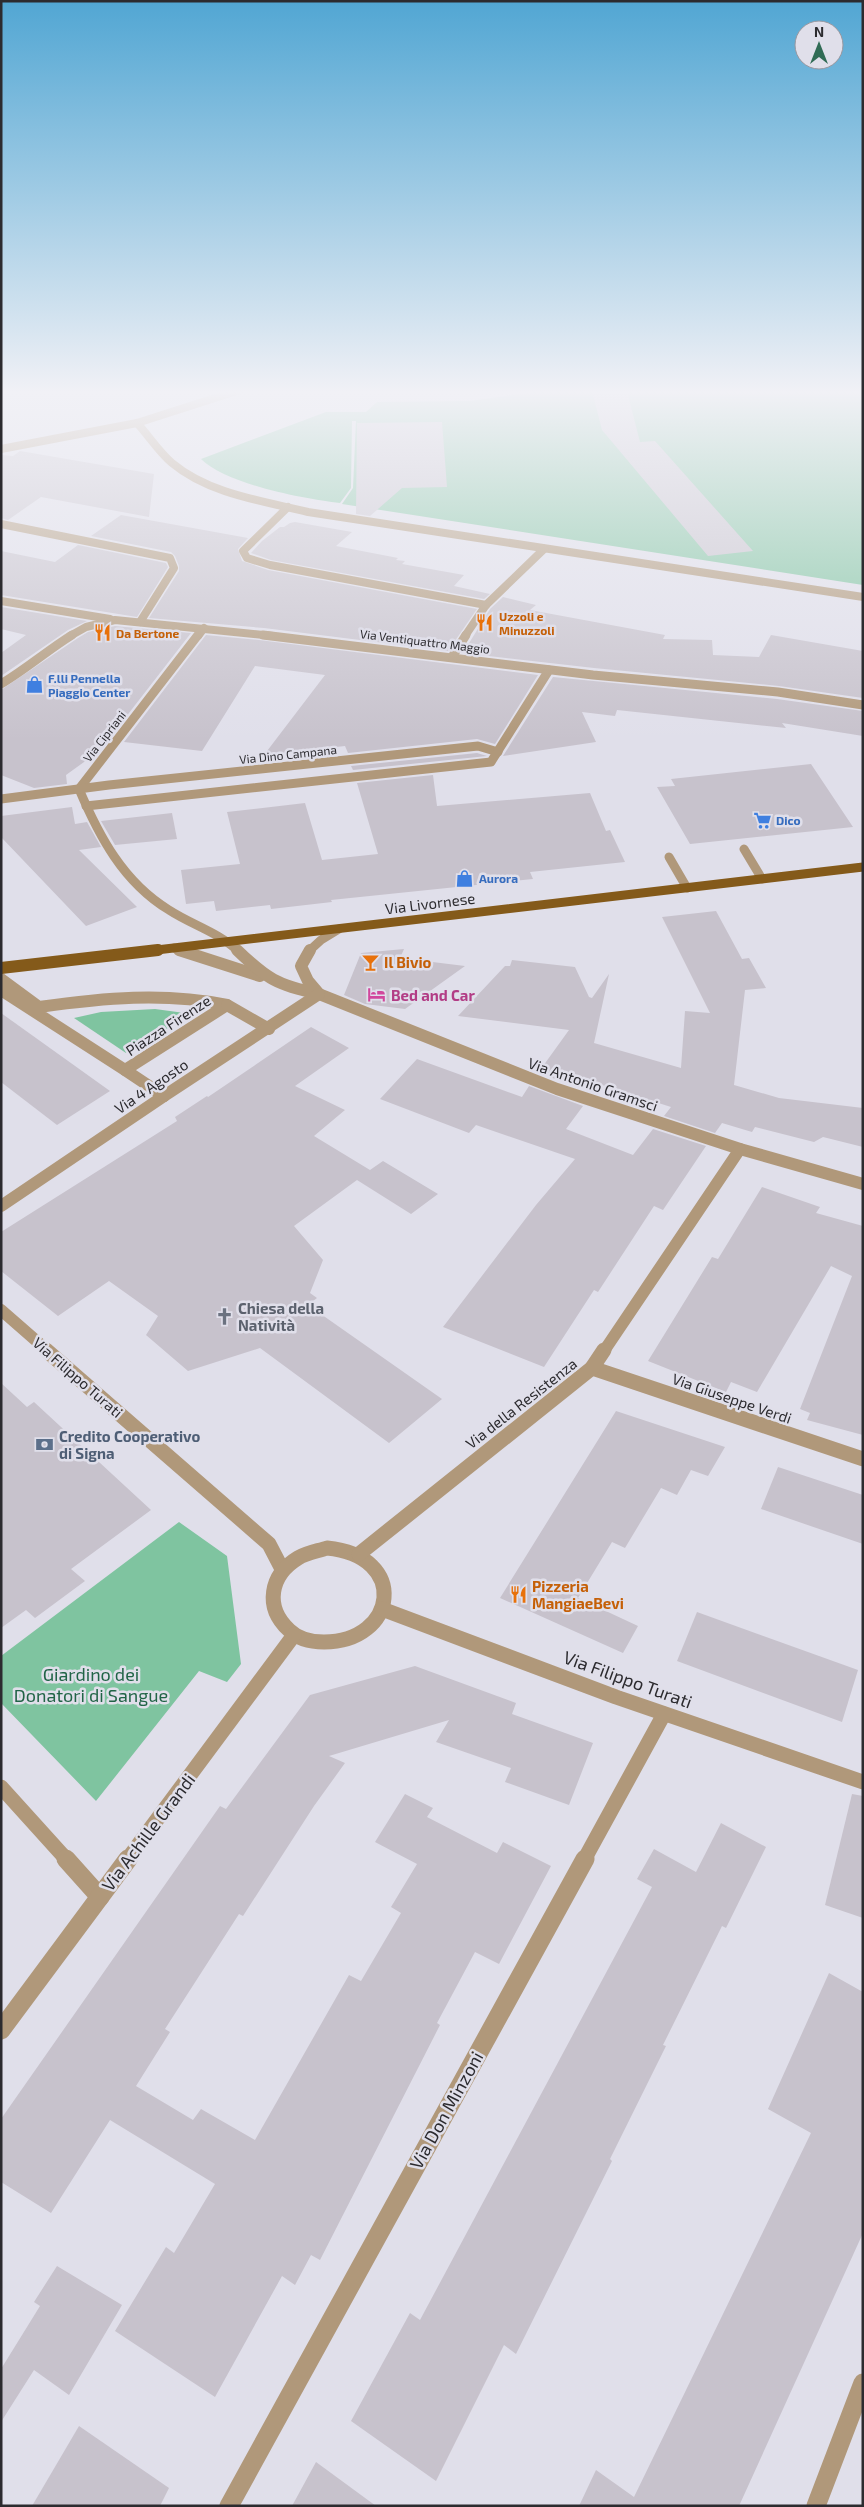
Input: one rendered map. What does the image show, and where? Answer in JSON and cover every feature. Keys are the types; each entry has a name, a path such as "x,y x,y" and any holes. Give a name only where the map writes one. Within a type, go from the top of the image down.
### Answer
{"main road":[{"name":"Via Livornese","path":"1,968 863,867"}],"street":[{"path":"284,506 544,549 863,596"},
{"path":"288,507 243,551 247,558 270,565 486,605"},
{"path":"1,524 170,558 174,568 140,622"},
{"path":"452,657 486,605 544,549"},
{"path":"1,600 115,620"},
{"name":"Via Ventiquattro Maggio","path":"1,684 25,670 56,645 86,628 115,620 204,628 549,670 778,692 863,706"},
{"name":"Via Cipriani","path":"79,789 204,628"},
{"name":"Via Dino Campana","path":"86,806 491,762 549,670"},
{"name":"Via Dino Campana","path":"1,799 478,746 498,752"},
{"name":"Via Antonio Gramsci","path":"79,789 111,854 124,874 140,890 168,911 190,920 227,941 267,978"},
{"path":"744,849 762,879"},
{"path":"669,856 686,888"},
{"path":"319,994 308,981 301,966 305,954 317,941 338,929"},
{"name":"Via Antonio Gramsci","path":"174,948 267,978 281,985 319,994 557,1089 740,1149 863,1184"},
{"name":"Piazza Firenze","path":"1,980 39,1007 91,998 130,995 200,998 227,1005"},
{"name":"Piazza Firenze","path":"1,990 125,1070 227,1005"},
{"name":"Via 4 Agosto","path":"1,1206 319,994"},
{"path":"227,1005 268,1029"},
{"path":"125,1070 164,1096"},
{"name":"Via della Resistenza","path":"359,1554 592,1368 740,1149"},
{"name":"Via Filippo Turati","path":"1,1310 269,1544 282,1570"},
{"name":"Via Giuseppe Verdi","path":"592,1368 863,1459"},
{"path":"327,1548 344,1549 359,1554 373,1564 382,1578 385,1593 382,1609 374,1622 361,1633 345,1640 328,1643 310,1641 294,1635 282,1625 274,1612 271,1598 274,1583 282,1570 294,1558 310,1551 327,1548"},
{"name":"Via Filippo Turati","path":"382,1609 664,1714 863,1782"},
{"name":"Via Achille Grandi","path":"1,2030 294,1635"},
{"name":"Via Don Minzoni","path":"229,2506 664,1714"},
{"path":"1,1787 100,1897"},
{"path":"816,2506 863,2383"}],"green space":[{"path":"355,506 863,506 863,585"},
{"path":"155,1009 192,1014 126,1053 74,1018 101,1012"},
{"name":"Giardino dei Donatori di Sangue","path":"179,1522 227,1556 241,1664 227,1682 199,1671 96,1801 1,1703 1,1656"}],"building":[{"path":"1,506 28,506 8,520 1,518"},
{"path":"90,506 150,506 149,517"},
{"path":"356,506 381,506 370,516 356,514"},
{"path":"666,506 713,506 753,551 708,556"},
{"path":"121,515 248,538 238,549 242,561 268,570 477,609 448,651 264,628 149,618 179,571 179,566 171,552 91,536"},
{"path":"295,522 352,532 336,546 398,558 396,560 405,561 402,564 464,575 454,586 490,594 484,599 271,560 251,553 262,541 280,527"},
{"path":"78,545 166,563 168,567 137,617 1,595 1,551 55,562"},
{"path":"503,597 536,605 530,610 665,635 663,639 712,640 713,655 759,657 771,635 863,651 863,698 779,686 463,653 490,609"},
{"path":"1,607 87,621 68,630 1,676 1,653 26,635 1,629"},
{"path":"115,626 191,633 108,740 101,739 84,762 66,775 67,784 34,788 1,775 1,690 88,632"},
{"path":"206,635 538,675 495,744 477,739 348,753 345,746 264,755 325,675 255,666 202,751 124,742"},
{"path":"553,677 777,699 863,711 863,736 782,723 786,728 617,710 615,716 582,712 596,742 503,756"},
{"path":"477,753 487,756 353,770 351,766"},
{"path":"811,764 853,827 690,844 657,787 675,786 671,779"},
{"path":"433,775 437,806 590,793 606,831 610,830 625,862 530,872 533,879 331,900 332,902 271,909 270,905 216,911 214,901 186,904 181,870 240,864 227,812 305,803 322,860 378,854 357,783"},
{"path":"72,807 75,824 87,822 101,847 79,850 137,907 86,926 1,837 1,816"},
{"path":"172,813 177,839 115,845 101,821"},
{"path":"716,911 742,959 749,958 766,988 745,990 734,1085 779,1098 863,1108 863,1147 823,1137 814,1142 755,1127 752,1132 722,1123 715,1133 664,1116 671,1107 599,1084 593,1092 538,1073 569,1030 458,1016 505,966 510,966 512,960 575,967 589,997 592,998 609,974 594,1043 681,1068 685,1011 710,1013 662,917"},
{"path":"404,949 400,958 465,966 405,1009 365,1004 344,995 361,953"},
{"path":"1,1013 110,1091 57,1125 1,1082"},
{"path":"311,1027 349,1048 295,1086 345,1110 314,1136 370,1170 383,1161 438,1194 411,1214 357,1180 294,1226 323,1260 310,1293 317,1298 308,1305 442,1399 389,1443 260,1348 188,1371 146,1335 158,1316 109,1281 58,1316 1,1271 1,1232 177,1121 175,1117 208,1097"},
{"path":"417,1059 522,1097 529,1086 583,1106 566,1129 633,1155 653,1129 706,1146 663,1210 654,1206 598,1292 594,1290 544,1367 443,1327 536,1205 575,1159 476,1125 469,1133 380,1099"},
{"path":"762,1187 820,1207 816,1213 863,1226 863,1435 807,1420 810,1413 800,1409 852,1276 831,1266 757,1392 731,1382 726,1392 648,1361 712,1257 718,1259"},
{"path":"1,1383 27,1407 34,1402 151,1510 71,1569 85,1581 35,1618 26,1610 1,1628"},
{"path":"616,1411 725,1447 708,1476 691,1470 677,1495 661,1488 625,1548 612,1542 578,1598 638,1626 623,1653 500,1598"},
{"path":"778,1467 863,1495 863,1544 761,1509"},
{"path":"697,1612 858,1670 842,1722 677,1661"},
{"path":"415,1666 516,1703 512,1714 593,1743 569,1805 505,1782 511,1768 436,1742 449,1720 329,1756 345,1763 314,1806 243,1916 239,1914 165,2029 170,2032 136,2086 193,2120 201,2109 255,2140 349,1975 361,1981 401,1913 391,1907 417,1864 375,1842 405,1794 433,1808 427,1817 497,1853 503,1842 551,1866 499,1964 475,1952 437,2023 440,2025 320,2260 311,2255 295,2285 282,2276 215,2397 115,2331 166,2247 174,2253 215,2184 110,2120 51,2213 1,2182 1,2119 220,1806 226,1809 310,1695"},
{"path":"852,1794 863,1796 863,1918 825,1905"},
{"path":"721,1823 766,1847 726,1928 722,1926 663,2045 666,2046 610,2159 612,2161 516,2354 504,2345 436,2481 351,2421 410,2313 420,2320 652,1887 637,1879 654,1849 696,1872"},
{"path":"829,1973 863,1992 863,2233 739,2506 579,2506 596,2470 634,2497 811,2133 768,2109"},
{"path":"57,2266 122,2305 69,2395 34,2370 1,2422 1,2369 40,2306 34,2302"},
{"path":"79,2426 169,2488 160,2506 32,2506"},
{"path":"316,2462 376,2506 292,2506"}],"place":[{"name":"Uzzoli e Minuzzoli","path":"485,623"},
{"name":"Da Bertone","path":"102,633"},
{"name":"F.lli Pennella Piaggio Center","path":"34,685"},
{"name":"Dico","path":"762,820"},
{"name":"Aurora","path":"465,878"},
{"name":"Il Bivio","path":"370,962"},
{"name":"Bed and Car","path":"377,995"},
{"name":"Chiesa della Natività","path":"224,1317"},
{"name":"Credito Cooperativo di Signa","path":"45,1445"},
{"name":"Pizzeria MangiaeBevi","path":"518,1595"}]}
